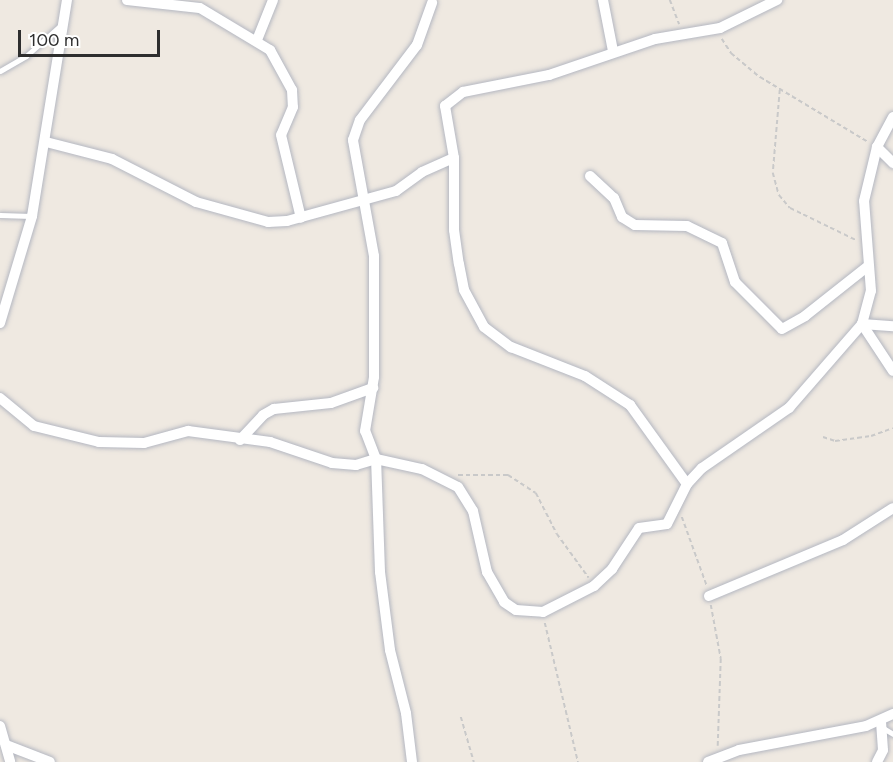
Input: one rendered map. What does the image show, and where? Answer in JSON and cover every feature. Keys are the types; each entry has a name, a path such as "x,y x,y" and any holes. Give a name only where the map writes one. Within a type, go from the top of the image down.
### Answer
{"street":[{"path":"0,323 32,216 46,142 45,119 67,0"},
{"path":"126,0 200,8 257,40 270,50 292,90 293,107 281,135 301,218"},
{"path":"257,40 273,0"},
{"path":"603,0 613,51"},
{"path":"687,484 630,405 585,376 511,347 484,327 464,290 459,264 454,230 454,158 445,111 453,97 493,84 568,69 613,51 681,34 720,28 777,0"},
{"path":"412,762 406,713 390,650 380,572 376,459 364,431 373,388 375,298 367,199 352,150 355,130 417,45 432,3"},
{"path":"0,398 34,426 99,442 144,443 180,430 240,440 270,442 340,464 356,465 376,459 437,476 453,483 470,504 487,572 504,602 527,613 543,612 594,586 612,569 639,528 664,526 679,508 687,484 714,458 789,408 862,324 871,291 863,211 877,147 893,117"},
{"path":"46,142 88,150 112,159 196,202 268,222 301,218 396,191 422,172 454,158"},
{"path":"877,147 893,163"},
{"path":"590,176 614,198 622,217 635,225 687,226 723,243 735,282 782,329 805,316 868,266"},
{"path":"862,324 893,326"},
{"path":"862,324 893,371"},
{"path":"240,440 263,415 274,409 331,403 373,388"},
{"path":"709,596 843,540 893,508"},
{"path":"712,760 739,750 881,725 893,714"},
{"path":"877,762 883,750 881,725"},
{"path":"0,726 10,762"},
{"path":"6,745 50,762"}],"lane":[{"path":"0,71 26,56 62,24"},
{"path":"0,215 32,216"},
{"path":"881,725 893,734"}],"path":[{"path":"670,0 681,34"},
{"path":"720,28 731,53 780,90 877,147"},
{"path":"780,90 772,172 779,195 790,208 833,232 865,243"},
{"path":"823,436 836,441 871,436 893,428"},
{"path":"437,476 491,473 522,483 542,501 557,534 572,549 594,586"},
{"path":"679,508 709,596 721,659 712,760"},
{"path":"543,612 578,762"},
{"path":"461,717 474,762"}]}
